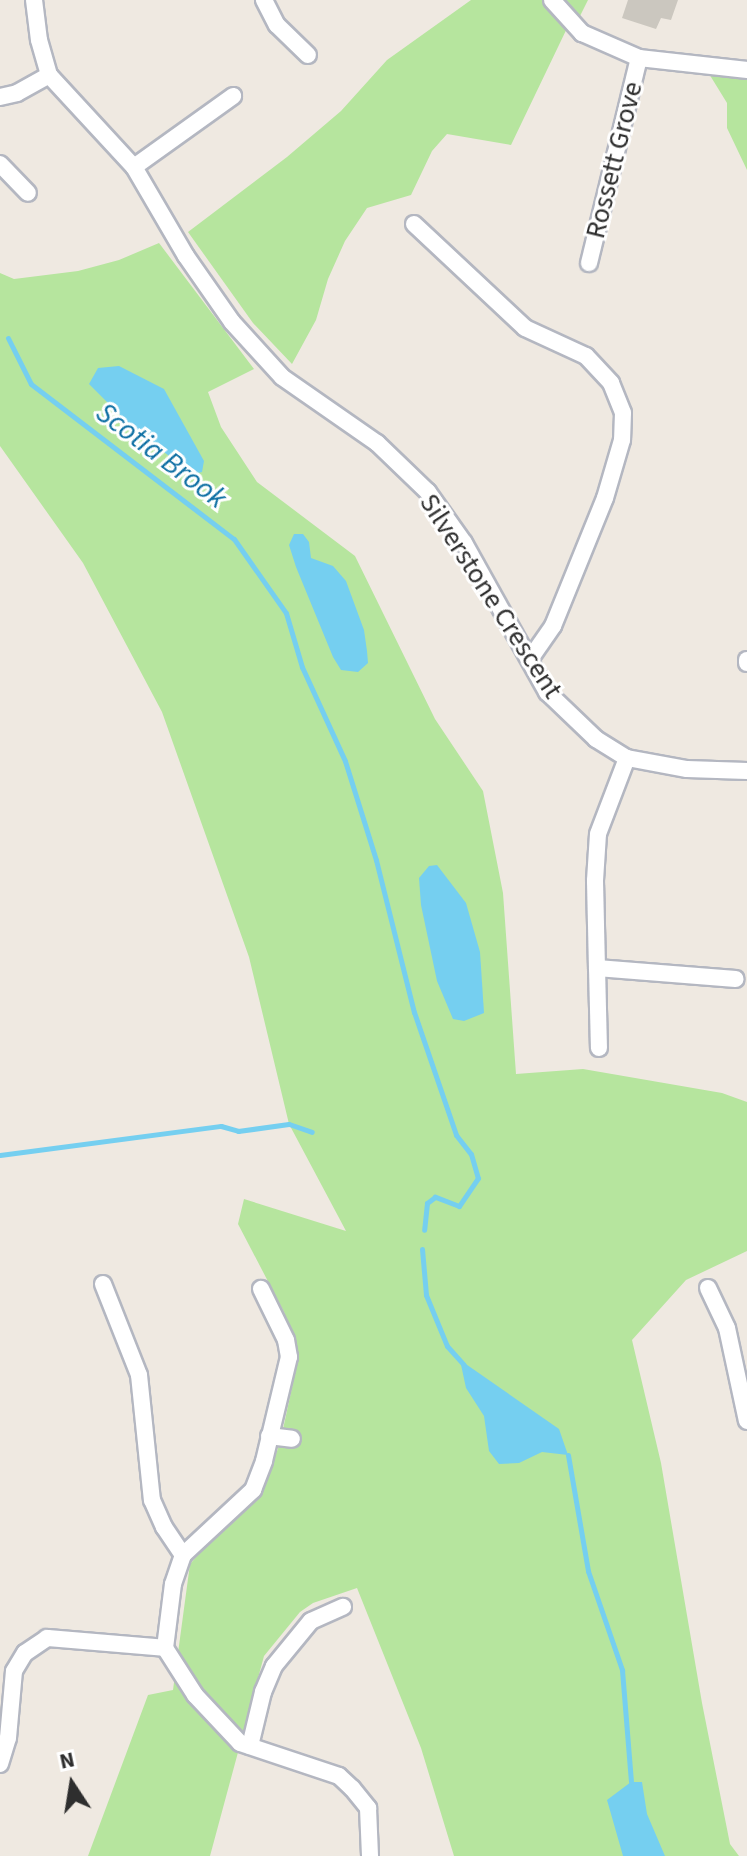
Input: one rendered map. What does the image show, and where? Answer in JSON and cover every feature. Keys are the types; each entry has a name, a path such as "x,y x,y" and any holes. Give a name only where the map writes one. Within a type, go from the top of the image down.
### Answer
{"street":[{"name":"Silverstone Crescent","path":"34,0 39,40 49,75 134,167 186,256 232,322 282,377 377,443 428,492 464,543 547,692 596,739 627,758 687,769 747,771"},
{"path":"264,0 277,25 308,55"},
{"path":"552,0 582,33 639,58 747,70"},
{"name":"Rossett Grove","path":"589,263 639,58"},
{"path":"0,97 17,93 49,75"},
{"path":"134,167 233,96"},
{"path":"0,164 28,193"},
{"path":"414,224 525,328 586,356 611,383 623,413 622,440 605,498 553,626 530,659"},
{"path":"599,1048 595,881 598,834 627,758"},
{"path":"597,968 736,979"},
{"path":"103,1284 139,1375 152,1500 164,1527 183,1555"},
{"path":"708,1288 727,1328 747,1421"},
{"path":"261,1289 289,1348 269,1436 253,1490 183,1555 173,1584 165,1648 212,1716 230,1735 250,1746 339,1776 352,1788 368,1808 370,1856"},
{"path":"269,1436 292,1439"},
{"path":"250,1746 263,1692 274,1666 311,1621 343,1607"},
{"path":"0,1764 8,1738 14,1671 25,1653 47,1638 165,1648"}],"green space":[{"path":"471,0 588,0 575,26 570,22 511,145 447,134 432,151 411,195 367,208 345,241 328,279 316,320 292,364 253,323 188,232 287,157 341,111 387,60"},
{"path":"703,64 747,70 747,170 727,128 727,103"},
{"path":"159,243 254,369 208,392 221,427 257,482 355,556 435,719 483,791 503,893 516,1074 583,1069 722,1093 747,1102 747,1251 686,1280 632,1340 661,1463 702,1703 730,1844 739,1856 454,1856 421,1748 357,1588 313,1603 300,1612 264,1656 210,1856 88,1856 148,1695 173,1690 190,1564 262,1492 280,1443 299,1355 284,1312 238,1224 244,1199 346,1231 289,1124 249,957 162,712 83,563 0,446 0,273 14,279 78,271 119,260"}],"water":[{"path":"119,366 164,389 204,461 202,472 194,474 139,434 89,384 98,368"},
{"path":"294,534 303,534 309,542 311,558 333,566 346,581 364,630 367,651 368,663 358,672 341,670 333,657 289,545"},
{"path":"437,865 466,903 480,952 484,1013 464,1021 453,1019 437,981 421,905 419,878 429,866"},
{"path":"460,1360 559,1429 568,1455 542,1452 519,1463 499,1464 489,1451 484,1416 466,1388"},
{"path":"631,1782 642,1782 647,1814 665,1856 623,1856 607,1800"}],"building":[{"path":"628,0 678,0 671,20 661,18 656,29 622,18"}],"waterway":[{"name":"Scotia Brook","path":"8,338 31,384 234,539 286,613 302,667 345,761 376,860 414,1012 456,1135 471,1154 478,1178 459,1206 435,1197 427,1203 424,1230"},
{"path":"0,1155 221,1126 238,1131 289,1124 312,1132"},
{"path":"422,1249 426,1295 447,1346 464,1365"},
{"path":"568,1455 588,1571 622,1670 631,1782"}]}
